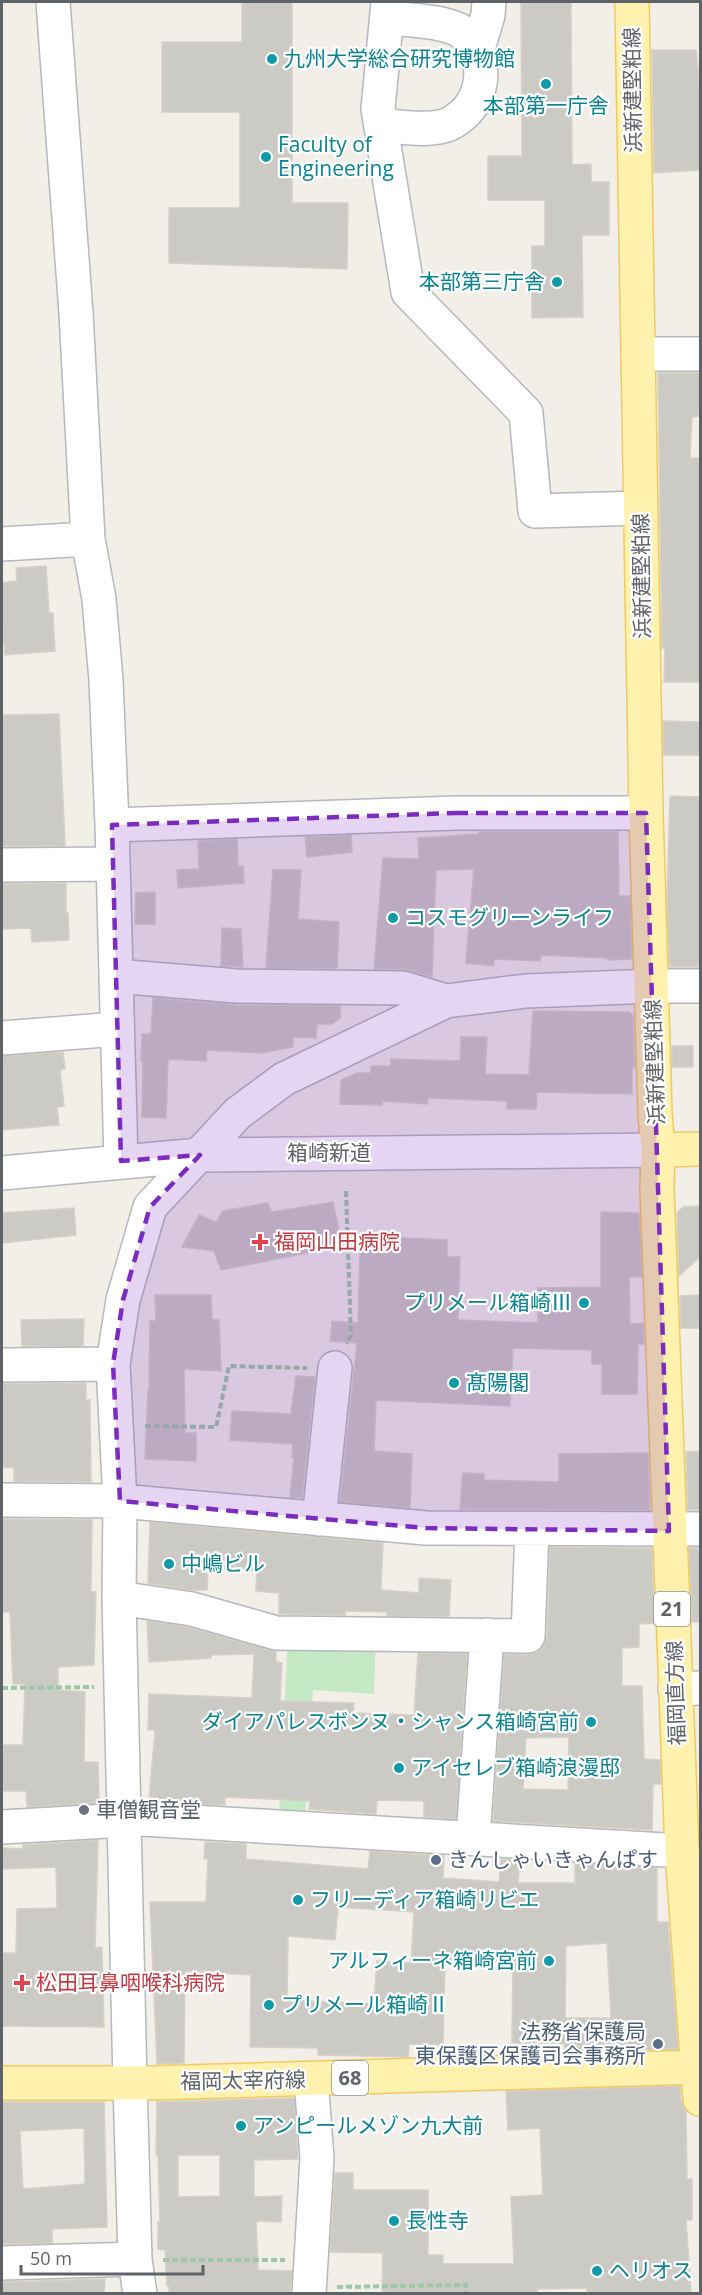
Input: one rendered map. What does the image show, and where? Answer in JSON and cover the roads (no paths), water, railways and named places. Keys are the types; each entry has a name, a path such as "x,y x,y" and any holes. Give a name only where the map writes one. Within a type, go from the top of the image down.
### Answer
{"main road":[{"name":"浜新建堅粕線","path":"632,2 646,813 658,1150"},
{"path":"658,1150 700,1149"},
{"name":"福岡直方線","path":"658,1150 657,1201 685,1530 688,1689 682,1851 700,2077"},
{"name":"福岡太宰府線","path":"2,2083 700,2077"}],"street":[{"path":"53,2 76,313 88,539 99,599 102,636 112,825 121,1161"},
{"path":"477,52 488,15 489,2"},
{"path":"381,125 411,128 437,127 452,124 464,114 478,94 481,80 481,67 477,52 470,39 460,31 387,9 378,109 408,292 526,413 535,511 640,508"},
{"path":"638,354 700,354"},
{"path":"2,544 88,539"},
{"path":"112,825 456,813 646,813"},
{"path":"2,865 113,864"},
{"path":"116,976 237,986 403,988 446,1001"},
{"path":"140,2294 135,2259 118,1598 120,1501 113,1364 123,1300 150,1207 238,1113 285,1079 446,1001 526,991 700,986"},
{"path":"2,1038 117,1029"},
{"name":"箱崎新道","path":"2,1173 200,1155 658,1150"},
{"path":"2,1365 113,1364"},
{"path":"319,1519 334,1368"},
{"path":"2,1500 120,1501 426,1528 685,1530"},
{"path":"118,1598 192,1609 276,1633 528,1636 531,1529"},
{"path":"473,1838 488,1635"},
{"path":"2,1827 123,1819 682,1851"},
{"path":"310,2281 317,2158 311,2079"},
{"path":"2,2263 135,2259"}],"place":[{"name":"九州大学総合研究博物館","path":"272,59"},
{"name":"本部第一庁舎","path":"546,84"},
{"name":"Faculty of Engineering","path":"266,157"},
{"name":"本部第三庁舎","path":"557,282"},
{"name":"コスモグリーンライフ","path":"393,918"},
{"name":"福岡山田病院","path":"260,1242"},
{"name":"プリメール箱崎Ⅲ","path":"584,1303"},
{"name":"髙陽閣","path":"454,1383"},
{"name":"中嶋ビル","path":"169,1564"},
{"name":"ダイアパレスボンヌ・シャンス箱崎宮前","path":"591,1722"},
{"name":"アイセレブ箱崎浪漫邸","path":"399,1768"},
{"name":"車僧観音堂","path":"84,1810"},
{"name":"きんしゃいきゃんぱす","path":"436,1860"},
{"name":"フリーディア箱崎リビエ","path":"298,1900"},
{"name":"アルフィーネ箱崎宮前","path":"549,1961"},
{"name":"松田耳鼻咽喉科病院","path":"22,1983"},
{"name":"プリメール箱崎Ⅱ","path":"269,2005"},
{"name":"法務省保護局 東保護区保護司会事務所","path":"658,2044"},
{"name":"アンピールメゾン九大前","path":"241,2126"},
{"name":"長性寺","path":"394,2221"},
{"name":"ヘリオス","path":"597,2271"}]}
